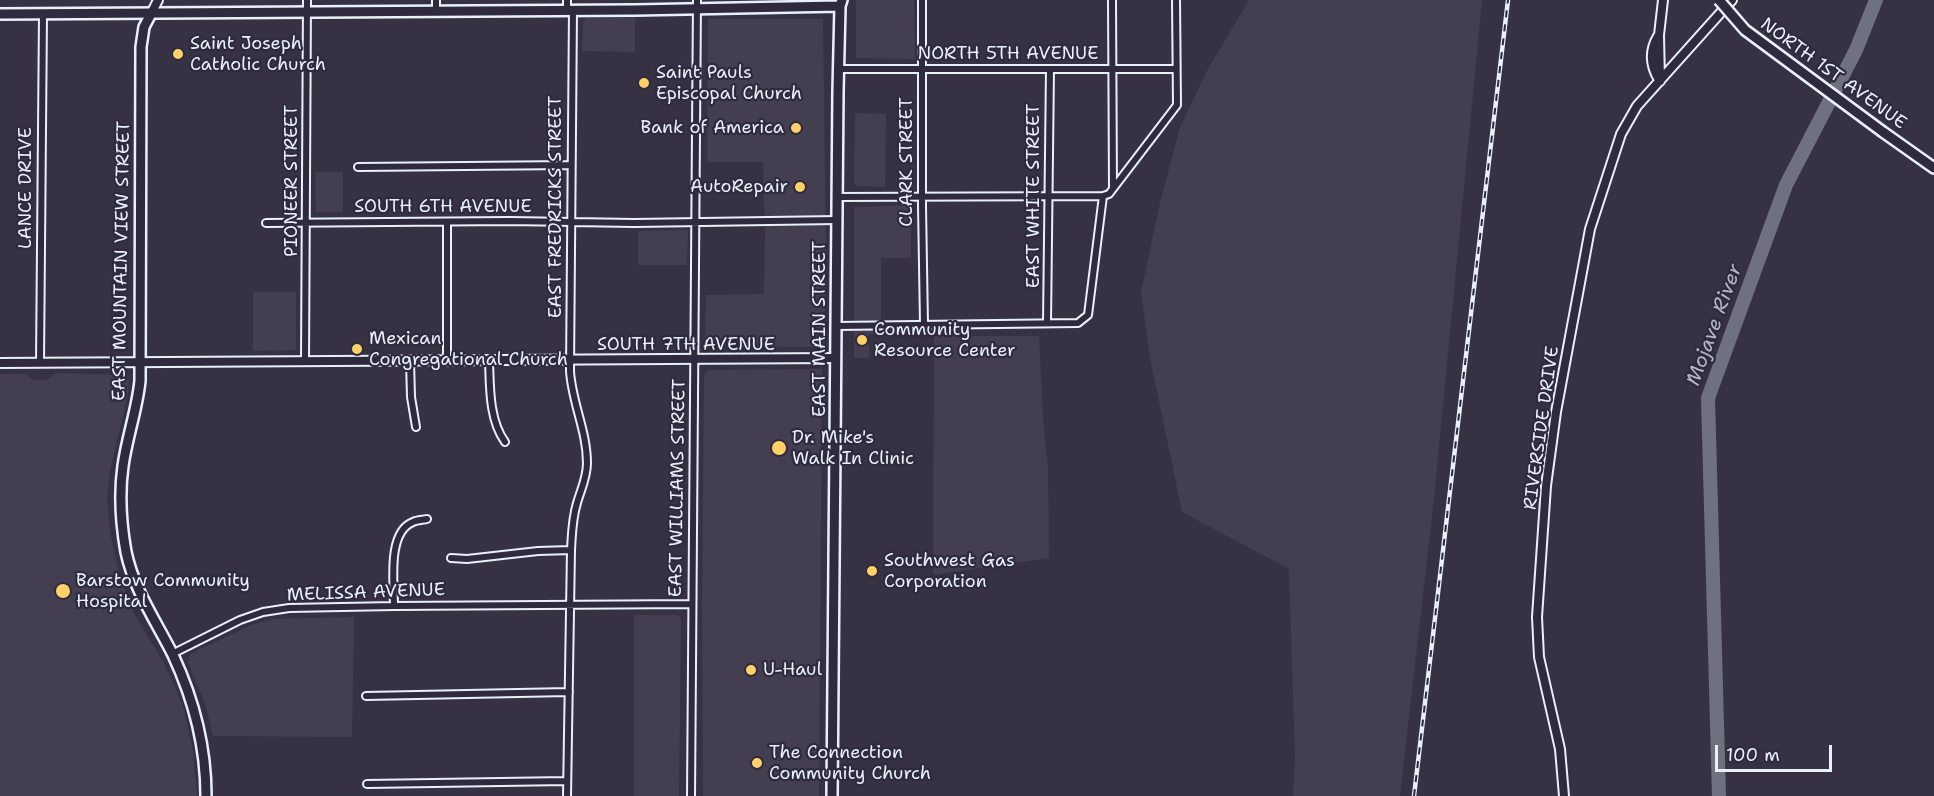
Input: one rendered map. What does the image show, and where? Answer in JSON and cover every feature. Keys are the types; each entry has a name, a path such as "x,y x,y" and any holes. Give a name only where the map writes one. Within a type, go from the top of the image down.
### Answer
{"main road":[{"name":"NORTH 1ST AVENUE","path":"1719,0 1745,30 1934,168"},
{"path":"0,14 436,11 840,2"},
{"name":"EAST MAIN STREET","path":"832,796 840,2"},
{"name":"EAST MOUNTAIN VIEW STREET","path":"152,12 144,27 141,47 140,362 138,397 123,467 122,523 127,555 137,587 172,654 192,702 203,746 206,796"}],"street":[{"name":"EAST MOUNTAIN VIEW STREET","path":"152,12 158,0"},
{"name":"PIONEER STREET","path":"305,362 307,0"},
{"path":"436,0 436,11"},
{"name":"CLARK STREET","path":"922,0 924,324"},
{"path":"1112,0 1113,189"},
{"path":"837,196 1103,196 1109,194 1177,105 1176,0"},
{"path":"1660,81 1653,70 1652,46 1659,35 1663,0"},
{"name":"RIVERSIDE DRIVE","path":"1564,796 1560,749 1539,657 1537,617 1546,486 1556,412 1590,229 1613,155 1629,118 1637,106 1732,0"},
{"name":"EAST WILLIAMS STREET","path":"691,796 697,5"},
{"name":"EAST FREDRICKS STREET","path":"567,796 572,524 586,477 587,465 585,437 573,400 570,360 569,7"},
{"name":"LANCE DRIVE","path":"40,363 43,14"},
{"name":"NORTH 5TH AVENUE","path":"839,69 1176,69"},
{"name":"EAST WHITE STREET","path":"1047,323 1050,69"},
{"path":"358,167 571,165"},
{"path":"836,326 1078,323 1088,315 1103,196"},
{"name":"SOUTH 6TH AVENUE","path":"266,223 837,220"},
{"path":"447,222 447,361"},
{"name":"SOUTH 7TH AVENUE","path":"0,363 836,358"},
{"path":"410,361 411,397 416,428"},
{"path":"489,361 491,403 500,435 505,442"},
{"path":"394,606 394,552 398,537 412,522 427,519"},
{"path":"451,558 467,560 538,551 571,550"},
{"name":"MELISSA AVENUE","path":"172,654 240,620 263,612 298,608 692,604"},
{"path":"366,696 568,692"},
{"path":"367,784 567,781"}],"shaded area":[{"path":"856,0 914,0 915,59 856,58"},
{"path":"1249,0 1482,0 1434,498 1400,796 1293,796 1295,757 1289,569 1182,512 1150,358 1141,292 1160,203 1180,127 1208,69"},
{"path":"586,18 635,18 635,52 582,51 583,22"},
{"path":"708,19 823,19 826,265 823,347 705,346 706,295 764,294 765,231 763,162 707,162"},
{"path":"855,113 886,114 885,187 858,186 854,183"},
{"path":"315,172 343,172 343,212 316,212"},
{"path":"911,205 911,258 881,258 881,334 869,334 869,358 854,358 854,207"},
{"path":"688,230 687,265 638,265 638,231"},
{"path":"253,292 296,292 296,350 253,351"},
{"path":"934,336 1039,336 1048,469 1049,558 933,575"},
{"path":"822,369 819,796 703,796 704,375 708,370"},
{"name":"Barstow Community Hospital","path":"56,373 125,375 129,380 128,394 109,475 107,501 111,537 119,573 132,610 166,667 183,706 193,751 197,796 0,796 0,374 25,374 34,380 47,380"},
{"path":"634,615 677,615 681,618 679,796 634,796"},
{"path":"354,617 352,737 213,736 206,706 188,663 190,654 251,625 274,619"}],"waterway":[{"name":"Mojave River","path":"1719,796 1708,398 1786,185 1856,50 1876,0"}],"railway":[{"path":"1414,796 1508,0"}],"place":[{"name":"Saint Joseph Catholic Church","path":"178,54"},
{"name":"Saint Pauls Episcopal Church","path":"644,83"},
{"name":"Bank of America","path":"796,128"},
{"name":"AutoRepair","path":"800,187"},
{"name":"Community Resource Center","path":"862,340"},
{"name":"Mexican Congregational Church","path":"357,349"},
{"name":"Dr. Mike's Walk In Clinic","path":"779,448"},
{"name":"Southwest Gas Corporation","path":"872,571"},
{"name":"Barstow Community Hospital","path":"63,591"},
{"name":"U-Haul","path":"751,670"},
{"name":"The Connection Community Church","path":"757,763"}]}
